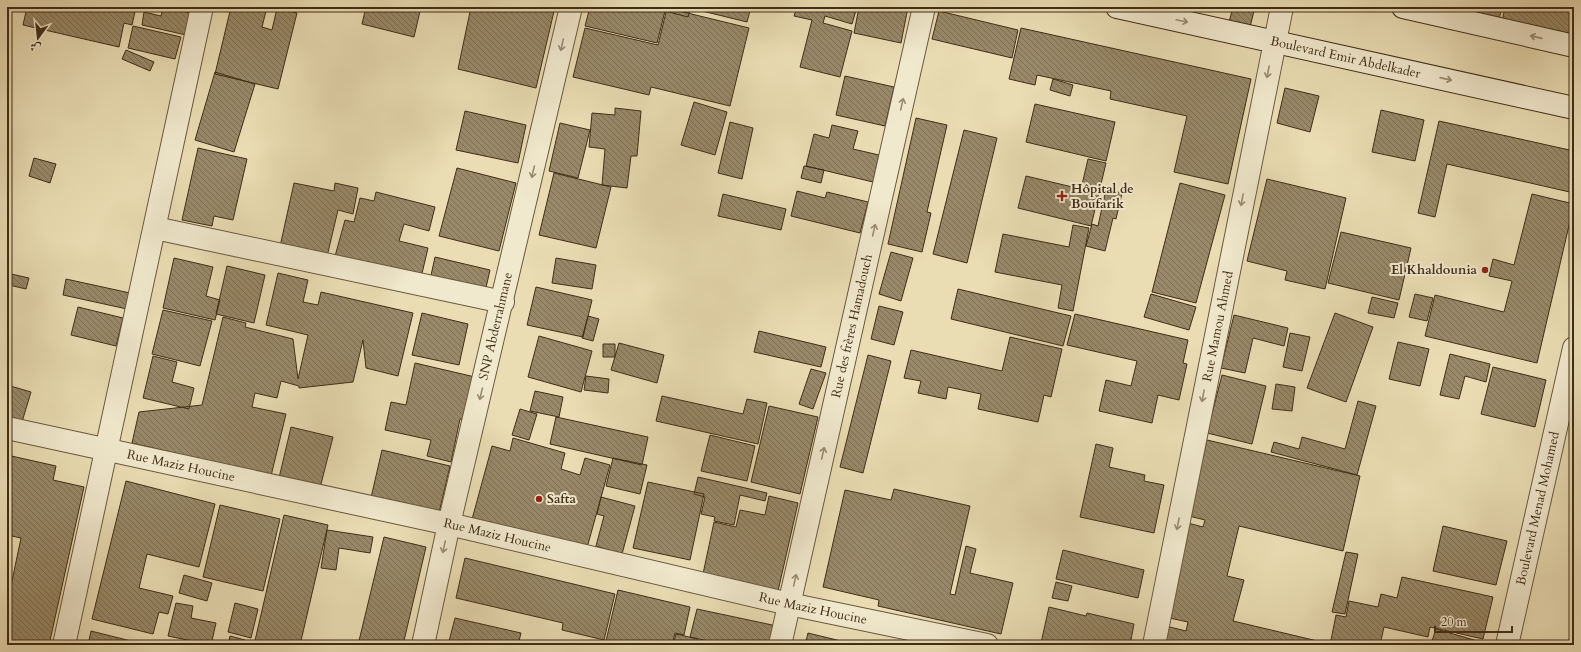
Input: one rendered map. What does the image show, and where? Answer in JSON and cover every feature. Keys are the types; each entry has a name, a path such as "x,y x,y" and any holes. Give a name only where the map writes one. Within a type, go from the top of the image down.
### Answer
{"street":[{"path":"64,645 202,7"},
{"name":"SNP Abderrahmane","path":"423,645 449,524 503,302 571,7"},
{"name":"Rue des frères Hamadouch","path":"780,645 924,7"},
{"name":"Boulevard Emir Abdelkader","path":"1117,7 1574,108"},
{"name":"Rue Mamou Ahmed","path":"1154,645 1282,7"},
{"path":"1403,7 1574,46"},
{"path":"155,228 503,302"},
{"name":"Boulevard Menad Mohamed","path":"1508,645 1564,440 1574,348"},
{"name":"Rue Maziz Houcine","path":"7,428 449,524 789,604 987,645"}],"building":[{"path":"27,7 136,7 132,25 124,23 119,47 23,25"},
{"path":"163,7 191,13 186,35 142,25 144,12 161,16"},
{"path":"231,7 267,7 262,27 272,30 277,8 297,13 278,89 215,74"},
{"path":"366,7 421,7 414,37 362,24"},
{"path":"471,7 555,7 536,88 458,69"},
{"path":"590,7 691,7 688,17 665,11 657,43 585,26"},
{"path":"690,7 751,7 747,22"},
{"path":"773,7 789,7 788,11"},
{"path":"797,7 857,7 852,24 825,16 823,23 852,31 840,77 800,67 812,20 794,16"},
{"path":"859,7 908,7 901,43 854,33"},
{"path":"1233,7 1255,7 1249,31 1228,26"},
{"path":"1464,7 1502,7 1498,24 1462,16"},
{"path":"1505,7 1574,7 1574,40 1501,26"},
{"path":"667,8 749,28 730,106 651,87 649,95 573,77 585,28 658,45"},
{"path":"939,11 1018,30 1012,58 932,39"},
{"path":"133,26 181,37 175,59 128,48"},
{"path":"1021,28 1251,79 1228,184 1174,172 1187,116 1110,99 1111,91 1037,75 1035,85 1009,79"},
{"path":"126,50 154,62 150,71 122,59"},
{"path":"215,72 255,84 234,152 195,140"},
{"path":"845,76 894,87 885,126 836,115"},
{"path":"1053,79 1073,85 1070,96 1050,90"},
{"path":"1285,88 1319,96 1310,132 1277,123"},
{"path":"694,102 727,112 715,155 681,145"},
{"path":"1035,104 1115,122 1106,161 1026,142"},
{"path":"615,108 641,111 637,156 631,156 627,188 602,185 605,149 589,147 592,113 615,115"},
{"path":"1381,110 1424,120 1415,161 1372,152"},
{"path":"465,111 526,125 518,163 456,150"},
{"path":"916,118 947,125 927,212 931,213 922,252 888,244"},
{"path":"1439,121 1574,151 1574,193 1447,164 1435,217 1418,213"},
{"path":"730,122 753,128 742,179 718,173"},
{"path":"560,123 590,130 578,178 549,171"},
{"path":"832,125 858,131 853,149 879,155 873,182 806,166 814,134 829,138"},
{"path":"964,130 997,138 967,263 933,254"},
{"path":"198,148 247,159 233,220 214,216 212,226 182,220"},
{"path":"34,158 56,164 50,183 29,176"},
{"path":"1088,159 1106,163 1091,226 1018,208 1026,176 1081,189"},
{"path":"804,166 824,170 821,183 801,178"},
{"path":"457,168 516,183 499,251 439,236"},
{"path":"554,173 611,187 596,248 539,235"},
{"path":"1267,179 1346,198 1325,289 1285,280 1287,271 1247,261"},
{"path":"294,183 334,191 335,183 358,188 353,214 338,210 326,261 279,251"},
{"path":"1180,183 1225,195 1196,303 1152,292"},
{"path":"1106,189 1122,193 1116,219 1113,218 1105,251 1086,246 1092,224 1098,226"},
{"path":"797,191 825,198 827,192 868,202 860,233 791,216"},
{"path":"376,192 435,207 429,231 404,224 399,241 428,248 420,282 334,260 345,220 354,222 360,198 374,201"},
{"path":"723,194 786,209 781,230 718,216"},
{"path":"1532,194 1574,204 1537,363 1425,336 1435,295 1504,312 1512,281 1489,276 1493,259 1514,265"},
{"path":"1073,225 1089,228 1073,311 1058,308 1062,285 995,272 1003,234 1069,247"},
{"path":"1341,232 1411,248 1399,300 1328,283"},
{"path":"891,252 913,258 901,301 879,294"},
{"path":"435,257 490,270 485,292 430,280"},
{"path":"174,258 213,267 206,296 220,300 215,320 163,308"},
{"path":"556,258 596,265 592,289 552,283"},
{"path":"227,266 265,275 254,323 216,314"},
{"path":"278,273 308,280 303,302 318,305 321,292 413,313 398,376 366,368 363,340 353,382 299,388 299,386 281,381 277,398 255,393 252,407 286,414 271,476 132,443 139,412 202,405 223,317 246,323 245,327 293,339 298,379 308,335 266,325"},
{"path":"11,274 29,278 26,289 9,285"},
{"path":"66,279 130,293 127,309 63,295"},
{"path":"536,287 592,300 583,337 527,325"},
{"path":"958,289 1071,316 1063,346 951,319"},
{"path":"1151,294 1196,307 1189,330 1144,317"},
{"path":"1415,294 1433,298 1427,321 1409,317"},
{"path":"1372,297 1398,303 1394,318 1368,313"},
{"path":"879,306 903,312 894,345 871,339"},
{"path":"78,307 123,318 116,346 71,335"},
{"path":"163,310 212,321 200,366 152,354"},
{"path":"422,313 468,324 459,365 412,355"},
{"path":"1335,313 1373,327 1346,402 1307,388"},
{"path":"1075,314 1188,340 1183,363 1187,364 1179,400 1158,395 1152,423 1099,411 1106,380 1131,386 1137,361 1067,345"},
{"path":"1234,315 1288,328 1284,346 1253,338 1245,373 1221,368"},
{"path":"588,316 599,319 593,341 582,338"},
{"path":"759,331 826,347 821,367 754,352"},
{"path":"1290,333 1310,337 1302,371 1283,367"},
{"path":"539,336 592,351 581,392 528,377"},
{"path":"1010,337 1062,349 1051,397 1044,395 1038,422 978,409 981,394 948,387 946,399 918,393 921,381 904,378 911,350 1002,371"},
{"path":"1398,342 1429,349 1420,386 1389,379"},
{"path":"619,343 664,355 657,383 611,370"},
{"path":"603,344 615,344 615,357 603,357"},
{"path":"1450,354 1490,364 1486,382 1465,376 1459,399 1440,395"},
{"path":"868,355 891,361 863,473 840,467"},
{"path":"153,356 177,362 172,382 194,388 189,409 143,398"},
{"path":"415,363 475,377 466,420 460,419 451,462 427,456 431,440 385,430 391,402 406,405"},
{"path":"1493,367 1546,380 1535,427 1481,414"},
{"path":"811,369 826,373 813,409 799,404"},
{"path":"1222,375 1266,386 1252,444 1207,433"},
{"path":"586,376 609,379 608,393 584,390"},
{"path":"1276,384 1295,387 1292,411 1272,409"},
{"path":"7,385 31,392 22,422 7,418"},
{"path":"535,391 563,397 559,417 530,411"},
{"path":"662,396 743,414 747,399 767,403 758,444 656,421"},
{"path":"1358,401 1376,406 1357,475 1271,452 1274,442 1299,449 1302,437 1345,449"},
{"path":"769,406 818,417 800,494 751,482"},
{"path":"520,409 537,414 529,440 512,435"},
{"path":"556,417 648,437 642,465 550,444"},
{"path":"291,427 333,437 320,488 279,478"},
{"path":"710,435 755,446 747,481 701,471"},
{"name":"Safta","path":"513,438 565,453 561,469 580,475 585,458 610,465 585,555 471,523 492,446 510,451"},
{"path":"1207,440 1360,476 1343,551 1239,526 1227,576 1244,580 1233,621 1326,643 1325,645 1162,645 1166,626 1186,631 1188,622 1165,617 1188,523 1203,527 1205,520 1189,516"},
{"path":"1096,444 1113,448 1109,467 1145,475 1144,481 1164,485 1154,533 1080,517"},
{"path":"382,450 450,466 438,517 370,502"},
{"path":"7,455 56,466 53,480 84,487 49,645 7,645 7,605 21,538 7,535"},
{"path":"613,458 647,465 640,494 606,486"},
{"path":"698,477 767,493 765,501 740,495 734,525 714,521 715,517 701,514 705,497 694,494"},
{"path":"126,481 215,504 199,567 147,554 139,588 173,596 168,614 159,612 153,634 92,619"},
{"path":"648,482 704,494 690,560 633,548"},
{"path":"894,489 970,506 950,594 955,595 966,546 976,549 970,573 1013,583 1001,634 878,606 879,600 823,587 845,490 891,500"},
{"path":"769,496 798,503 778,591 703,574 714,522 736,527 740,510 765,515"},
{"path":"601,497 635,506 622,554 596,546 604,516 597,514"},
{"path":"220,505 280,519 263,591 203,577"},
{"path":"284,515 328,525 300,645 254,645"},
{"path":"1443,526 1507,541 1496,585 1433,571"},
{"path":"327,530 373,537 370,553 339,548 336,570 321,568"},
{"path":"384,537 426,547 403,645 358,645"},
{"path":"1063,550 1144,570 1138,598 1056,579"},
{"path":"1346,552 1358,554 1345,614 1332,612"},
{"path":"465,558 615,594 604,640 562,630 563,623 456,598"},
{"path":"184,575 212,583 207,601 179,593"},
{"path":"1402,577 1493,597 1483,639 1430,627 1428,637 1384,627 1380,645 1330,645 1336,615 1346,617 1349,601 1378,607 1381,594 1397,598"},
{"path":"1056,582 1072,586 1068,601 1052,598"},
{"path":"618,590 690,607 684,635 675,633 672,645 605,645"},
{"path":"176,603 193,606 191,618 216,623 211,645 168,636"},
{"path":"235,603 258,609 251,638 228,632"},
{"path":"1049,607 1086,616 1087,613 1134,624 1130,645 1050,645 1041,643"},
{"path":"697,609 777,626 772,645 726,645 690,637"},
{"path":"455,618 521,633 518,645 448,645"},
{"path":"1436,629 1481,642 1481,645 1458,645 1448,642 1447,645 1431,644"},
{"path":"91,631 147,645 88,645"},
{"path":"808,633 849,643 848,645 805,645"},
{"path":"676,634 698,639 696,645 673,645"},
{"path":"230,636 245,640 243,645 228,645"},
{"path":"180,641 195,645 179,645"}],"place":[{"name":"Hôpital de Boufarik","path":"1062,196"},
{"name":"El Khaldounia","path":"1485,270"},
{"name":"Safta","path":"539,499"}]}
